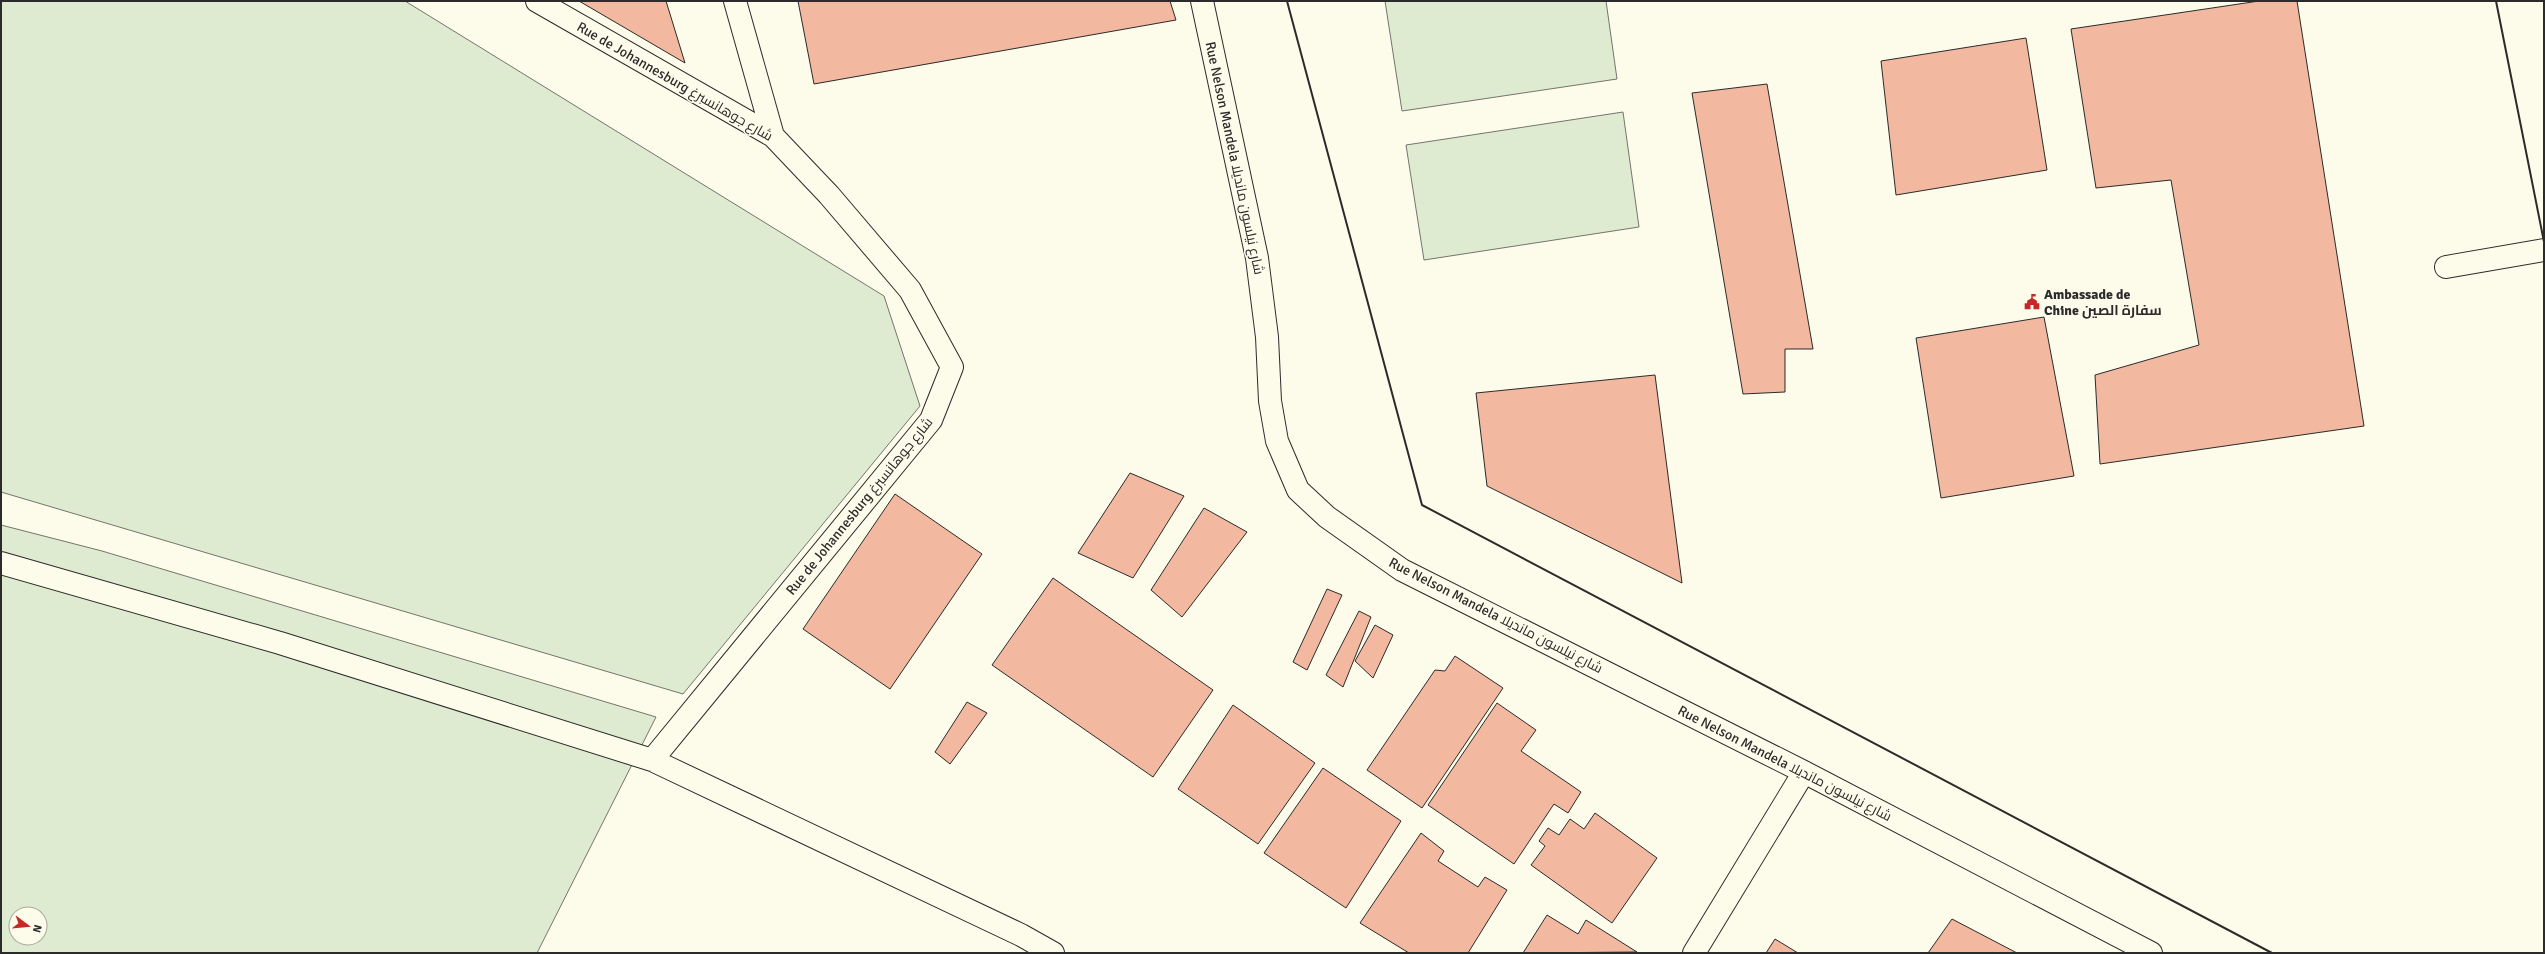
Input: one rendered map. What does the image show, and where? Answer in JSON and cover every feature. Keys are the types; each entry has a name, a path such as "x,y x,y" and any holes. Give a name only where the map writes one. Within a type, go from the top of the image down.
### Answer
{"street":[{"name":"Rue de Johannesburg شارع جوهانسبرغ","path":"537,1 773,136 829,195 910,290 952,367 931,420 652,760"},
{"path":"735,1 773,136"},
{"name":"Rue Nelson Mandela شارع نيلسون مانديلا","path":"1202,1 1257,258 1267,337 1270,402 1277,441 1298,490 1327,517 1402,570 1804,772 2151,953"},
{"path":"2446,267 2544,250"},
{"path":"1,563 280,643 652,760 1021,935 1053,953"},
{"path":"1694,953 1804,772"}],"green space":[{"path":"1,1 405,1 884,296 920,406 683,694 1,492"},
{"path":"1385,1 1606,1 1617,79 1402,111"},
{"path":"1623,112 1639,227 1424,260 1406,145"},
{"path":"1,525 102,551 656,717 537,953 1,953"}],"building":[{"path":"579,1 666,1 685,63"},
{"path":"798,1 1170,1 1176,20 814,84"},
{"path":"2259,1 2297,1 2364,426 2100,464 2095,375 2199,345 2171,180 2096,188 2071,29"},
{"path":"2026,38 2047,170 1896,195 1881,61"},
{"path":"1767,84 1813,349 1785,349 1785,392 1743,394 1692,93"},
{"path":"2044,317 2074,476 1941,498 1916,338"},
{"path":"1655,375 1682,583 1487,486 1476,393"},
{"path":"1130,473 1184,496 1133,578 1078,553"},
{"path":"895,494 982,554 890,689 803,629"},
{"path":"1204,508 1247,532 1182,617 1151,590"},
{"path":"1053,578 1213,690 1153,777 992,665"},
{"path":"1327,589 1342,595 1307,670 1293,662"},
{"path":"1359,611 1371,617 1343,687 1326,675"},
{"path":"1375,625 1393,635 1373,678 1355,661"},
{"path":"1455,656 1503,688 1422,808 1367,770 1435,670 1445,671"},
{"path":"967,702 987,713 950,764 935,752"},
{"path":"1497,703 1536,730 1521,751 1581,792 1568,813 1554,804 1514,864 1428,805"},
{"path":"1233,705 1315,763 1258,844 1178,789"},
{"path":"1323,768 1401,821 1346,908 1264,853"},
{"path":"1595,813 1657,858 1612,923 1531,865 1545,846 1539,841 1548,828 1559,835 1570,819 1584,829"},
{"path":"1421,833 1444,851 1438,861 1478,887 1485,877 1507,890 1468,953 1409,953 1360,923"},
{"path":"1547,915 1578,934 1586,920 1637,952 1523,953"},
{"path":"1952,919 2017,953 1928,953"},
{"path":"1775,939 1798,953 1766,953"}],"wall":[{"path":"1287,1 1422,505 2272,953"},
{"path":"2496,1 2544,242"}],"place":[{"name":"Ambassade de Chine سفارة الصين","path":"2032,302"}]}
